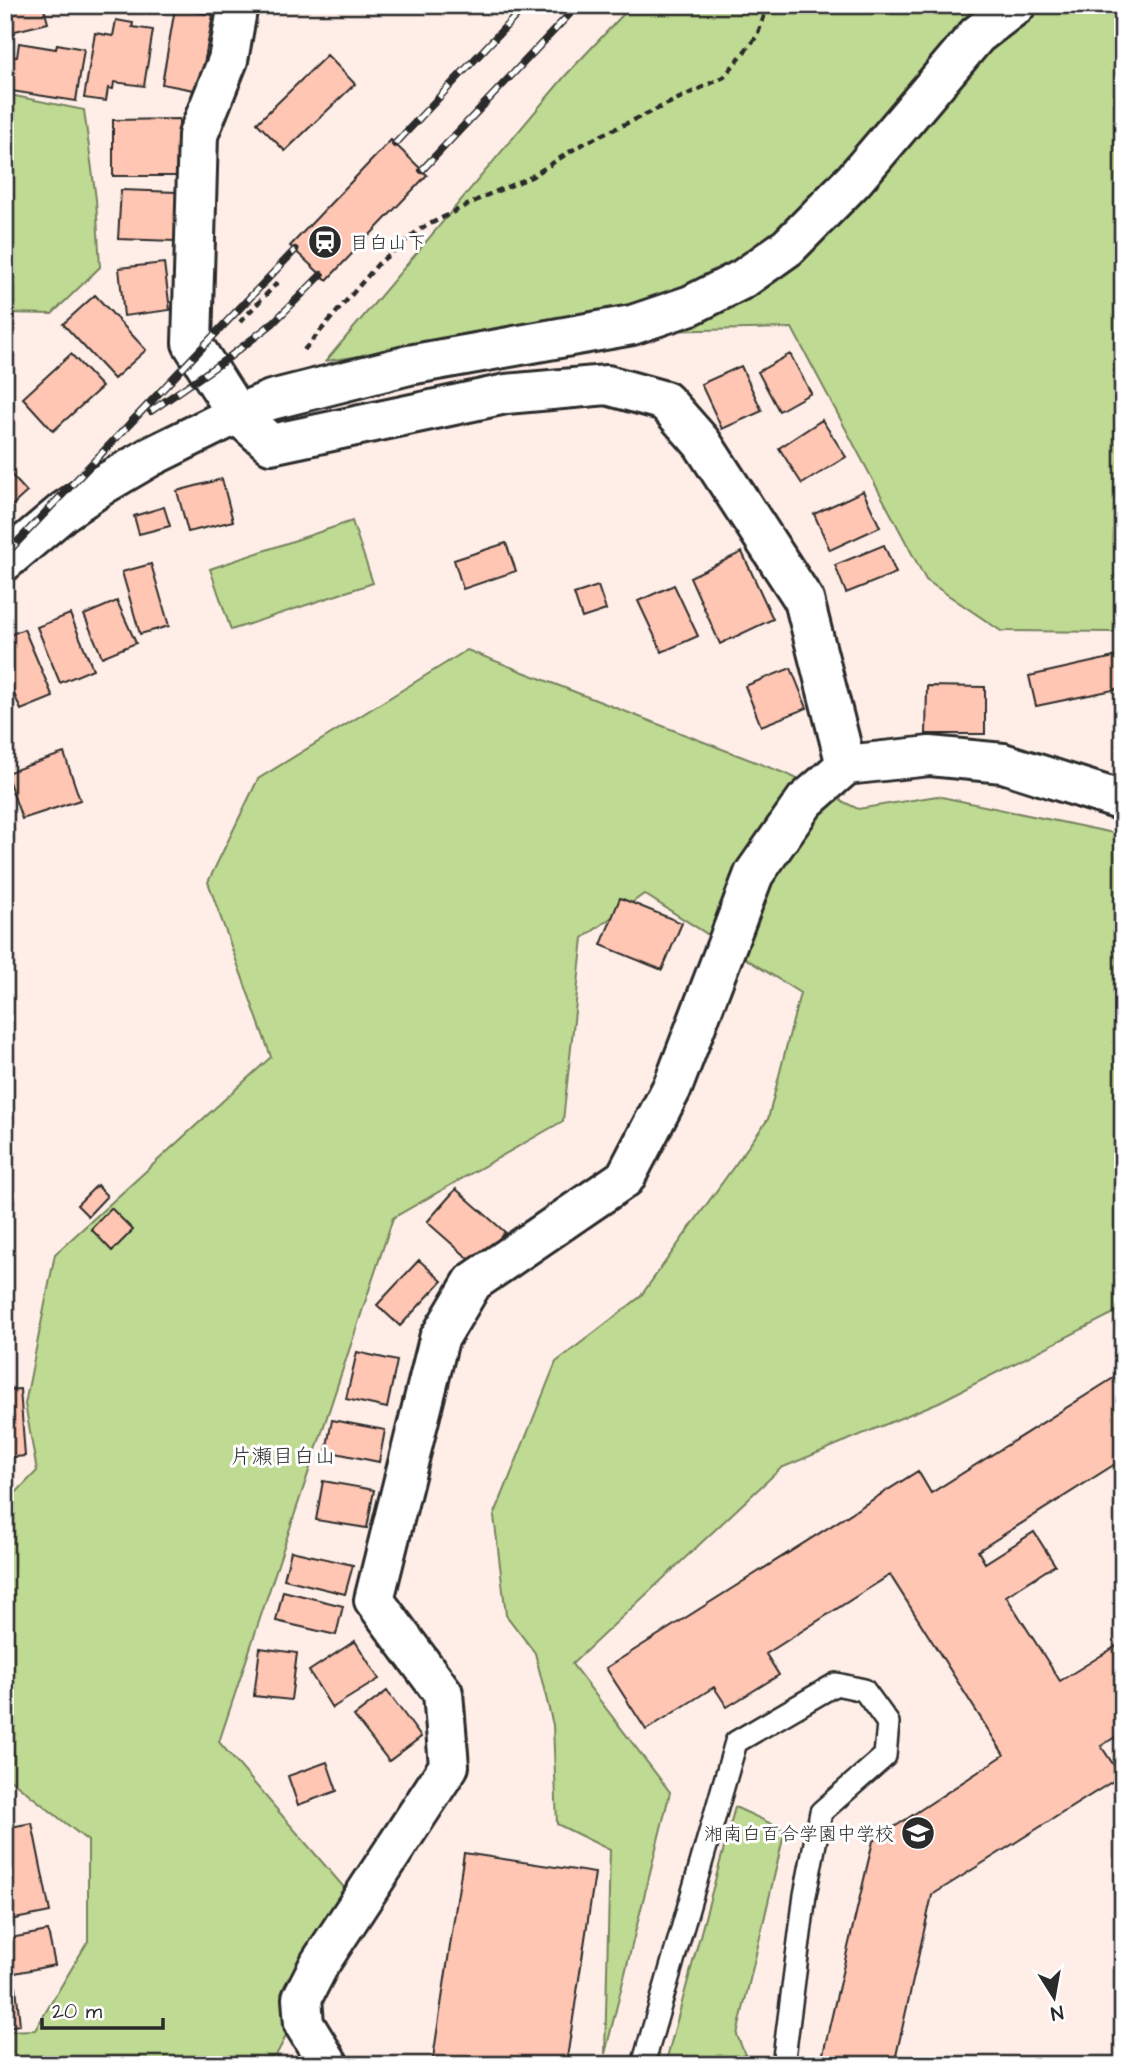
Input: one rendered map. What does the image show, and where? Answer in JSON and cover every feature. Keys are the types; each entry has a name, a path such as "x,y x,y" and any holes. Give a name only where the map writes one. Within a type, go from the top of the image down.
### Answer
{"street":[{"path":"237,5 228,60 198,135 192,343 254,407 271,444 506,394 607,385 665,401 702,443 804,600 846,765"},
{"path":"5,561 62,512 104,484 150,457 254,407 410,365 632,325 691,305 744,279 788,247 853,180 977,35 1016,5"},
{"path":"328,2065 304,2024 302,1998 320,1963 449,1766 443,1693 374,1600 439,1339 473,1282 625,1178 673,1086 754,874 804,801 846,765 930,756 1003,763 1123,801"}],"lane":[{"path":"643,2065 736,1742 836,1684 864,1690 888,1723 885,1756 821,1812 805,1895 783,2065"}],"path":[{"path":"254,407 378,264 420,229 485,195 531,177 590,140 724,77 757,36 768,5"},
{"path":"240,322 279,281"}],"green space":[{"path":"632,5 1123,5 1123,629 1112,632 1001,631 926,580 792,328 515,334 326,361 565,76"},
{"path":"5,94 84,110 96,199 100,267 52,314 5,313"},
{"path":"352,521 373,583 231,630 210,569"},
{"path":"467,650 789,775 858,809 937,796 1123,835 1123,1305 1112,1314 939,1402 781,1468 572,1664 670,1792 605,2054 610,1850 557,1824 553,1725 535,1653 506,1615 494,1516 556,1362 640,1297 768,1119 800,993 644,894 583,938 563,1121 393,1218 219,1742 347,1891 271,2065 5,2065 5,2031 35,2030 88,1941 88,1841 5,1775 5,1504 37,1471 25,1404 55,1254 271,1057 208,882 258,779"},
{"path":"735,1807 785,1830 737,2035 749,2065 665,2065"}],"building":[{"path":"5,5 43,5 48,23 7,33"},
{"path":"175,8 213,15 199,91 162,84"},
{"path":"116,20 133,23 132,27 153,30 144,86 114,82 113,89 108,88 106,101 84,98 95,33 113,36"},
{"path":"19,43 56,49 57,44 84,49 76,101 5,90 5,56 17,57"},
{"path":"327,55 355,84 285,151 257,123"},
{"path":"179,119 179,176 113,176 113,120"},
{"path":"391,140 427,175 327,280 290,246"},
{"path":"121,190 177,192 175,241 118,239"},
{"path":"164,263 170,310 124,316 119,268"},
{"path":"95,295 146,350 114,379 63,324"},
{"path":"71,354 102,387 53,431 23,398"},
{"path":"790,354 811,393 779,411 758,372"},
{"path":"741,366 762,411 722,429 701,384"},
{"path":"822,420 846,457 802,484 779,448"},
{"path":"5,468 27,492 5,512"},
{"path":"222,479 233,521 188,532 177,491"},
{"path":"863,491 880,527 830,550 814,514"},
{"path":"164,507 170,526 139,534 134,516"},
{"path":"506,543 516,571 463,589 454,560"},
{"path":"884,545 896,573 846,593 835,565"},
{"path":"742,552 773,619 720,644 690,577"},
{"path":"151,564 169,626 140,634 122,572"},
{"path":"674,585 698,636 662,652 638,601"},
{"path":"598,586 606,610 582,618 574,594"},
{"path":"117,601 136,643 102,657 84,615"},
{"path":"70,614 93,669 60,683 37,627"},
{"path":"24,629 53,697 21,710 5,673 5,637"},
{"path":"1123,655 1123,688 1036,706 1029,676"},
{"path":"791,668 807,708 761,726 745,686"},
{"path":"927,686 985,687 985,734 926,734"},
{"path":"64,753 80,800 22,819 6,773"},
{"path":"620,898 682,923 662,970 601,945"},
{"path":"97,1185 107,1196 88,1216 77,1205"},
{"path":"456,1189 505,1232 476,1265 427,1222"},
{"path":"111,1208 133,1230 112,1251 91,1229"},
{"path":"419,1260 442,1281 400,1326 377,1305"},
{"path":"357,1352 397,1361 387,1408 346,1399"},
{"path":"1123,1372 1123,1459 978,1551 985,1563 1034,1532 1055,1565 1006,1596 1060,1681 1123,1642 1123,1732 1101,1746 1121,1776 932,1895 894,2065 848,2065 822,2058 873,1841 1004,1755 890,1575 766,1654 779,1675 727,1707 714,1687 646,1730 606,1668 918,1471 931,1493"},
{"path":"20,1389 25,1456 5,1458 5,1390"},
{"path":"332,1420 385,1430 379,1462 326,1451"},
{"path":"323,1481 374,1490 367,1528 316,1520"},
{"path":"291,1551 353,1565 345,1594 284,1579"},
{"path":"283,1591 343,1606 336,1635 276,1621"},
{"path":"355,1641 379,1679 332,1708 309,1671"},
{"path":"260,1648 297,1653 291,1700 254,1696"},
{"path":"387,1691 421,1737 389,1761 354,1716"},
{"path":"327,1762 337,1791 298,1805 288,1776"},
{"path":"32,1823 50,1912 5,1921 5,1828"},
{"path":"464,1853 595,1873 566,2065 432,2065"},
{"path":"48,1931 55,1965 5,1975 5,1939"},
{"path":"16,1986 20,2025 5,2027 5,1987"}],"railway":[{"path":"395,144 526,5"},
{"path":"422,170 578,5"},
{"path":"5,555 295,250"},
{"path":"151,411 273,323 321,275"}],"place":[{"name":"目白山下","path":"325,242"},
{"name":"湘南白百合学園中学校","path":"918,1833"}],"district":[{"name":"片瀬目白山","path":"283,1456"}]}
